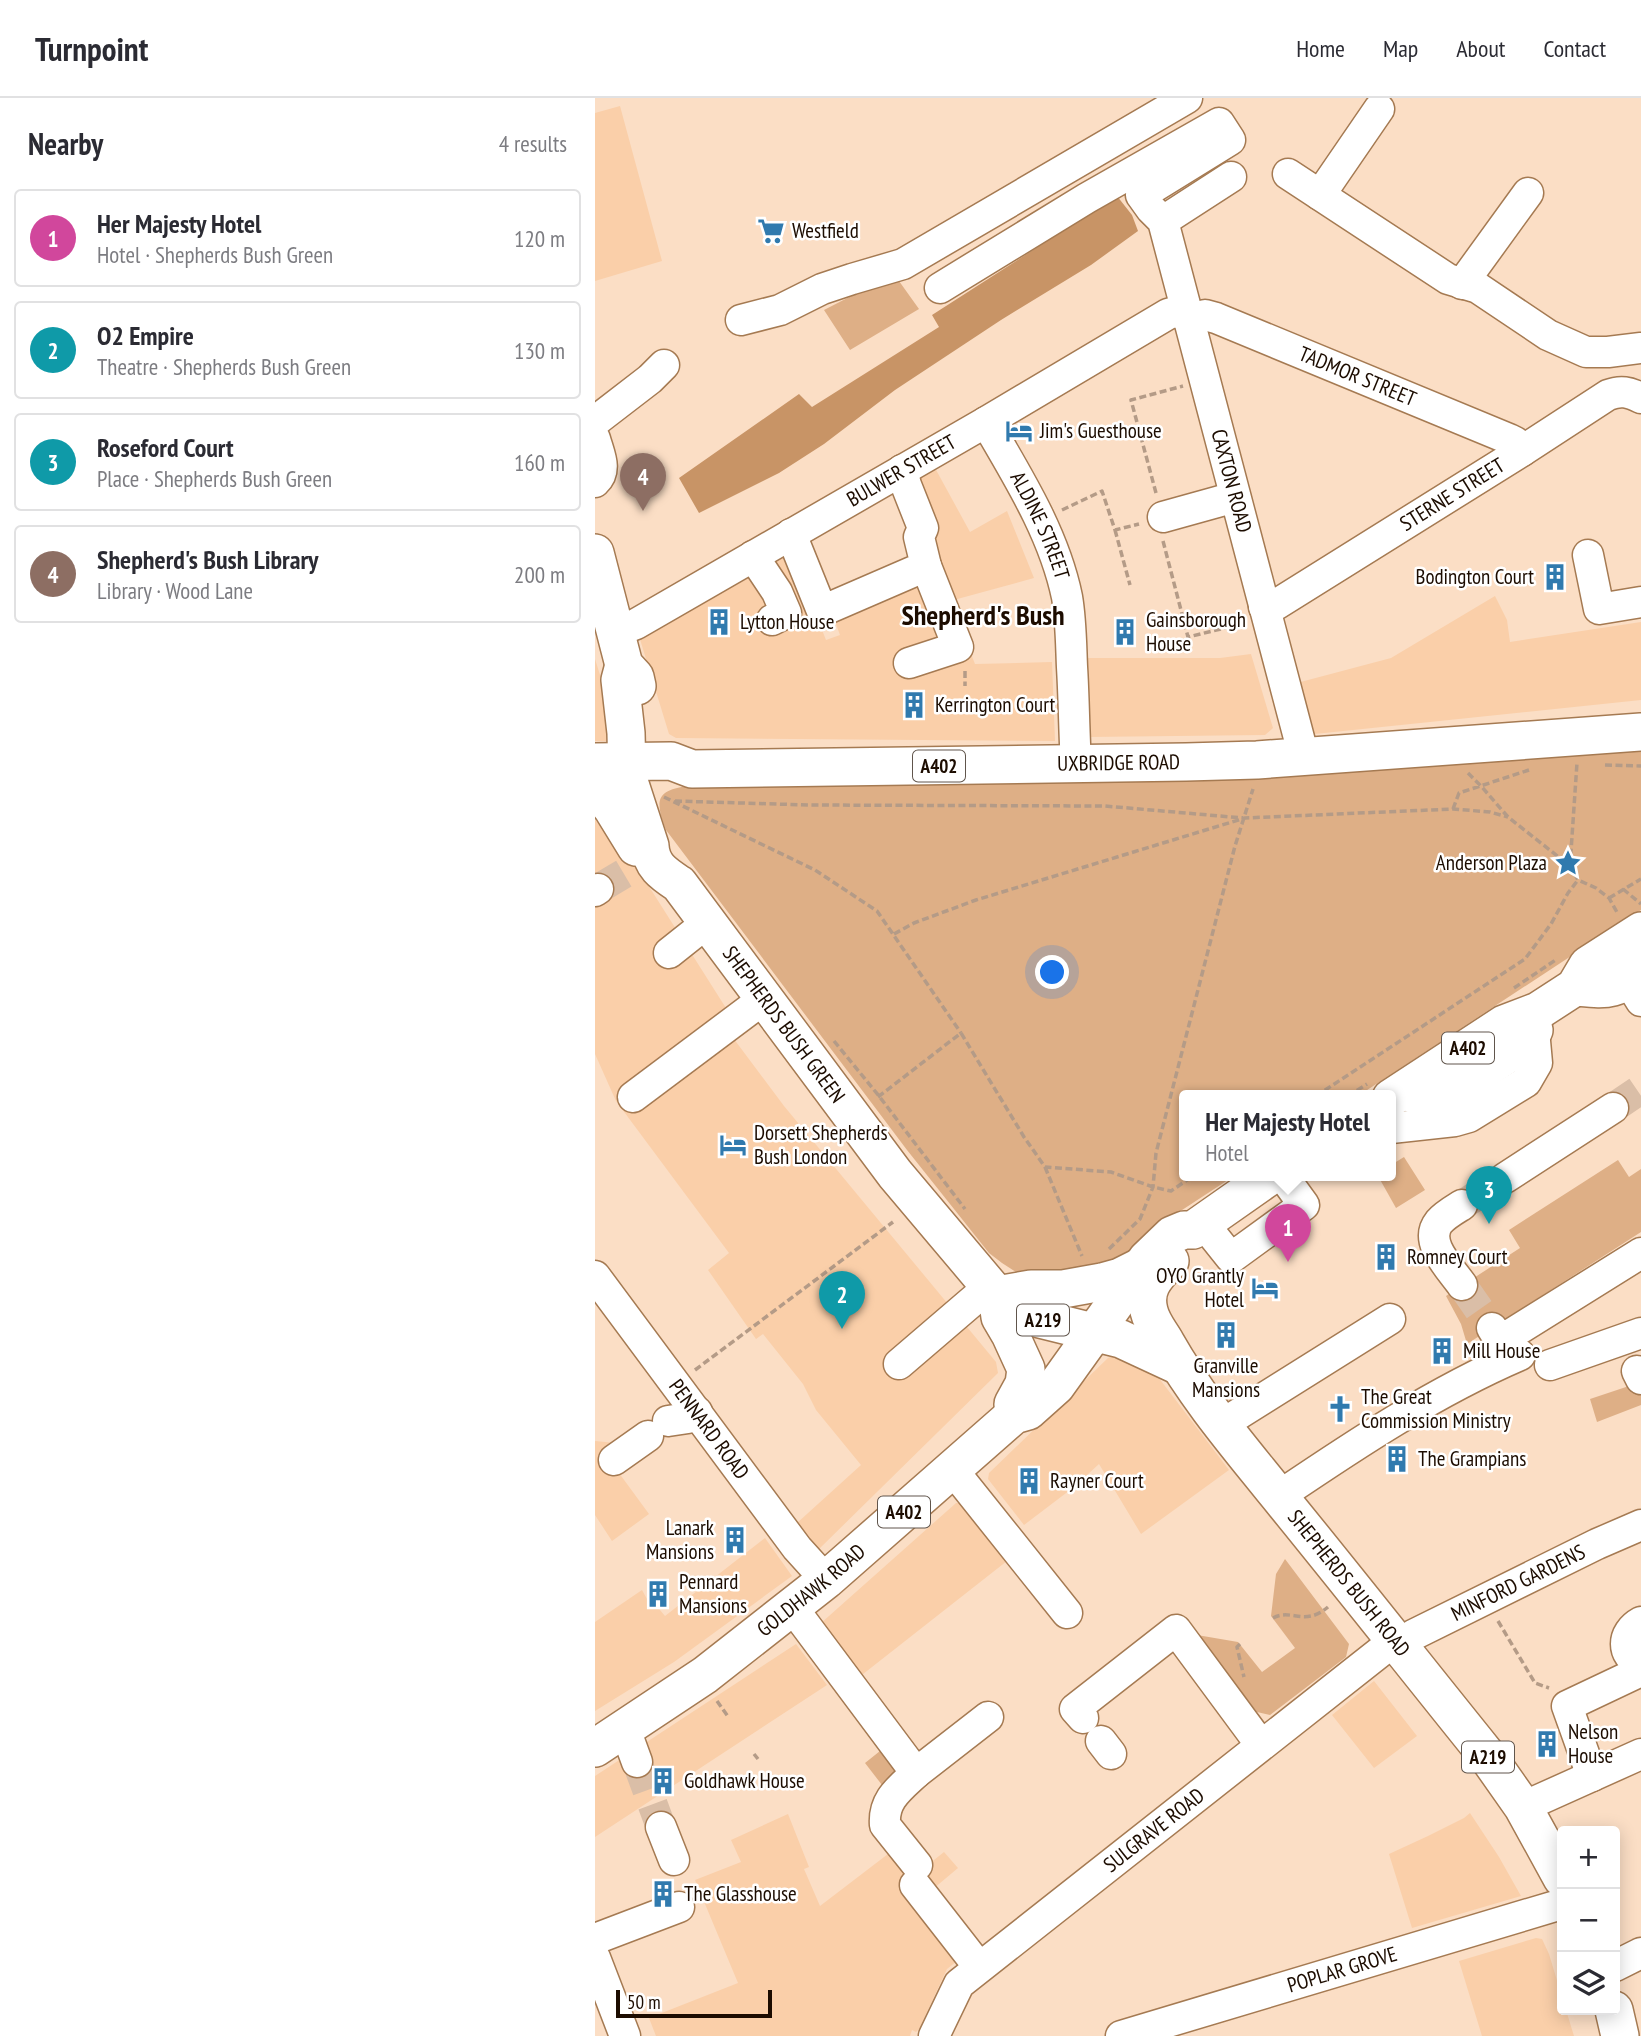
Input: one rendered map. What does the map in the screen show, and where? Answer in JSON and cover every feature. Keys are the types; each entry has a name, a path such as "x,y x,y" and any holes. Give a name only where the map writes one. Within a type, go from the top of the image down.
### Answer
{"main road":[{"path":"595,553 620,649 635,677 645,729 653,742 682,765"},
{"path":"620,649 620,680 611,762 627,775 647,835 640,855"},
{"name":"UXBRIDGE ROAD","path":"611,762 682,765 1222,761 1641,732"},
{"name":"SHEPHERDS BUSH GREEN","path":"679,884 678,865 655,818 654,807 656,795 682,765"},
{"path":"595,789 612,808 640,855"},
{"name":"SHEPHERDS BUSH GREEN","path":"640,855 679,884 895,1174 994,1291 1024,1315 1095,1332"},
{"name":"A402","path":"1396,1095 1504,1024 1536,1021 1575,987 1588,965 1631,925"},
{"path":"1575,987 1604,990 1637,983"},
{"name":"A402","path":"1095,1332 1140,1267 1172,1235 1198,1226 1263,1181"},
{"name":"A219","path":"1177,1365 1153,1324 1148,1309 1148,1293 1153,1280 1184,1249 1198,1226"},
{"name":"A402","path":"994,1291 1063,1289 1120,1277 1140,1267"},
{"name":"SHEPHERDS BUSH GREEN","path":"994,1291 1000,1318 1026,1370 1024,1384 1013,1404 1014,1416"},
{"name":"SHEPHERDS BUSH ROAD","path":"1095,1332 1121,1339 1177,1365 1221,1426 1485,1753 1523,1807 1557,1869"},
{"name":"GOLDHAWK ROAD","path":"619,1746 826,1580 1014,1416 1028,1412 1056,1386 1095,1332"},
{"path":"1614,2015 1620,2036"}],"street":[{"path":"747,327 822,289 903,264 1187,98"},
{"path":"1320,195 1379,109"},
{"path":"940,288 1087,198 1219,122 1230,140 1141,195 1157,215 1231,177"},
{"path":"1289,174 1448,279 1478,288 1548,335 1586,352 1641,348"},
{"path":"1462,284 1528,193"},
{"name":"CAXTON ROAD","path":"1157,215 1187,314 1235,497 1252,615 1304,757"},
{"name":"BULWER STREET","path":"620,649 636,624 1168,314 1187,314"},
{"name":"TADMOR STREET","path":"1187,314 1216,318 1509,439 1522,451"},
{"path":"1608,352 1630,395"},
{"path":"595,482 603,471 596,429 601,415 663,375"},
{"name":"STERNE STREET","path":"1252,615 1277,604 1522,451 1594,402 1630,395"},
{"name":"ALDINE STREET","path":"986,422 1047,537 1066,595 1070,621 1076,764"},
{"path":"902,470 923,528 919,537 926,566 958,648 909,663"},
{"path":"1160,518 1235,497"},
{"path":"791,534 822,611 926,566"},
{"path":"1588,555 1599,609 1641,602"},
{"path":"753,556 777,592 786,613 772,620"},
{"path":"669,953 708,922"},
{"path":"633,1097 765,998"},
{"path":"1396,1127 1462,1119 1526,1082 1537,1063 1536,1021"},
{"path":"1505,1178 1613,1108"},
{"path":"1198,1226 1231,1258 1304,1205 1287,1181"},
{"path":"1462,1205 1441,1219 1433,1234 1435,1245 1462,1286"},
{"path":"1492,1328 1500,1341 1641,1253"},
{"name":"PENNARD ROAD","path":"595,1276 797,1548 826,1580"},
{"path":"899,1364 994,1291"},
{"path":"1221,1426 1390,1319"},
{"path":"1550,1366 1634,1353"},
{"path":"1279,1496 1419,1406 1480,1372 1520,1355"},
{"path":"614,1460 658,1428 688,1418 697,1412"},
{"path":"952,1469 1067,1613"},
{"name":"MINFORD GARDENS","path":"1396,1644 1597,1544 1641,1525"},
{"path":"792,1607 916,1773"},
{"path":"1641,1622 1629,1630 1625,1644 1629,1657 1641,1665"},
{"path":"1098,1738 1075,1709 1176,1630 1261,1745"},
{"name":"SULGRAVE ROAD","path":"934,2036 959,1984 979,1967 1261,1745 1396,1644"},
{"path":"1592,1776 1567,1706 1641,1671"},
{"path":"979,1967 916,1875 885,1825 884,1817 888,1801 893,1794 988,1717"},
{"path":"1523,1807 1641,1754"},
{"path":"661,1827 674,1860"},
{"name":"POPLAR GROVE","path":"1121,2036 1557,1906"},
{"path":"595,1939 679,1907"},
{"path":"1620,1964 1641,1953"},
{"path":"595,1958 602,1995 622,2029"}],"path":[{"path":"1178,387 1131,400 1188,637 1252,615"},
{"path":"1057,512 1102,491 1130,585"},
{"path":"1115,530 1160,518"},
{"path":"1570,866 1577,755"},
{"path":"1461,770 1471,775 1508,817 1570,866 1578,880 1596,888 1609,898 1631,925"},
{"path":"1453,809 1459,793 1529,770"},
{"path":"1105,1252 1140,1219 1153,1187 1156,1153 1235,846 1254,784"},
{"path":"664,797 815,870 877,911 961,1033 1045,1167 1082,1257"},
{"path":"675,801 809,805 1105,806 1245,818 1453,809 1490,812 1508,817"},
{"path":"894,934 913,923 976,900 1245,818"},
{"path":"1609,898 1641,879"},
{"path":"1324,1090 1525,959 1551,925 1578,880"},
{"path":"1623,890 1641,904"},
{"name":"SHEPHERDS BUSH GREEN","path":"961,1033 879,1096 966,1211"},
{"path":"1045,1167 1111,1172 1171,1191 1186,1181"},
{"path":"688,1376 893,1222"},
{"path":"1273,1618 1284,1615 1301,1618 1311,1616 1328,1607"},
{"path":"1495,1617 1535,1683 1550,1689 1555,1698 1567,1706"},
{"path":"714,1697 729,1718"},
{"path":"754,1754 758,1759"}],"shaded area":[{"path":"620,106 662,261 595,281 595,113"},
{"path":"1117,196 1132,215 1138,231 1091,265 895,390 824,444 779,473 699,513 679,478 799,394 812,407 939,327 932,315"},
{"path":"894,274 919,309 850,350 824,310"},
{"path":"935,468 970,532 1007,511 1034,578 950,601 975,664 1052,662 1055,741 676,738 669,734 639,636 745,580 790,549 826,640 840,635 833,616 919,557 902,488"},
{"path":"1495,596 1507,620 1510,642 1641,622 1641,700 1305,735 1293,684 1391,658"},
{"path":"1251,654 1273,728 1265,735 1087,737 1088,658 1220,658"},
{"path":"595,659 606,694 610,741 595,741"},
{"path":"1641,747 1641,910 1367,1090 1179,1090 1179,1181 1226,1181 1179,1212 1112,1267 1019,1274 989,1253 907,1150 666,830 660,811 661,799 670,790 689,786"},
{"path":"595,819 643,877 731,1016 722,1023 784,1106 996,1362 998,1373 817,1551 797,1523 861,1465 816,1410 803,1384 763,1334 756,1339 708,1270 729,1253 616,1101 595,1054"},
{"path":"1404,1157 1425,1190 1396,1208 1381,1181 1396,1181 1396,1162"},
{"path":"1618,1160 1629,1177 1641,1169 1641,1232 1467,1344 1461,1324 1446,1296 1520,1248 1509,1230"},
{"path":"1117,1354 1152,1369 1229,1470 1141,1534 1099,1464 1024,1525 988,1479 989,1473 1108,1358"},
{"path":"1632,1385 1641,1395 1641,1405 1597,1422 1590,1399"},
{"path":"595,1441 626,1444 619,1473 649,1514 612,1541 595,1515"},
{"path":"956,1503 963,1503 1007,1561 858,1678 820,1624"},
{"path":"765,1538 792,1576 674,1662 595,1711 595,1622 642,1590 647,1599 650,1598 665,1616"},
{"path":"1285,1559 1349,1644 1346,1657 1270,1715 1257,1712 1197,1635 1238,1642 1262,1672 1295,1648 1271,1616 1276,1574"},
{"path":"796,1644 827,1685 595,1837 595,1776"},
{"path":"1374,1681 1417,1736 1374,1768 1332,1715"},
{"path":"880,1751 885,1752 894,1770 882,1785 865,1763"},
{"path":"1470,1813 1521,1896 1412,1928 1389,1854"},
{"path":"788,1814 809,1867 804,1869 820,1906 888,1854 909,1880 944,1852 958,1868 933,1889 957,1961 947,1969 919,2029 916,2032 912,2030 910,2036 656,2036 649,2018 738,1983 695,1880 741,1862 731,1840"},
{"path":"1536,1938 1542,1939 1557,1980 1557,2015 1568,2015 1574,2036 1482,2036 1459,1961"}],"tunnel":[{"path":"598,889 635,867"},
{"path":"1613,1108 1641,1089"},
{"path":"1462,1205 1505,1178"},
{"path":"1462,1285 1492,1328"},
{"path":"637,1762 661,1827"}],"place":[{"name":"Westfield","path":"771,231"},
{"name":"Jim's Guesthouse","path":"1019,431"},
{"name":"Shepherd's Bush Library","path":"643,511"},
{"name":"Bodington Court","path":"1555,577"},
{"name":"Lytton House","path":"719,622"},
{"name":"Gainsborough House","path":"1125,632"},
{"name":"Kerrington Court","path":"914,705"},
{"name":"Anderson Plaza","path":"1568,863"},
{"name":"Dorsett Shepherds Bush London","path":"733,1145"},
{"name":"Roseford Court","path":"1489,1224"},
{"name":"Romney Court","path":"1386,1257"},
{"name":"Her Majesty Hotel","path":"1288,1262"},
{"name":"OYO Grantly Hotel","path":"1265,1288"},
{"name":"O2 Empire","path":"842,1329"},
{"name":"Granville Mansions","path":"1226,1335"},
{"name":"Mill House","path":"1442,1351"},
{"name":"The Great Commission Ministry","path":"1340,1409"},
{"name":"The Grampians","path":"1397,1459"},
{"name":"Rayner Court","path":"1029,1481"},
{"name":"Lanark Mansions","path":"735,1540"},
{"name":"Pennard Mansions","path":"658,1594"},
{"name":"Nelson House","path":"1547,1744"},
{"name":"Goldhawk House","path":"663,1781"},
{"name":"The Glasshouse","path":"663,1894"}],"district":[{"name":"Shepherd's Bush","path":"983,615"}]}
